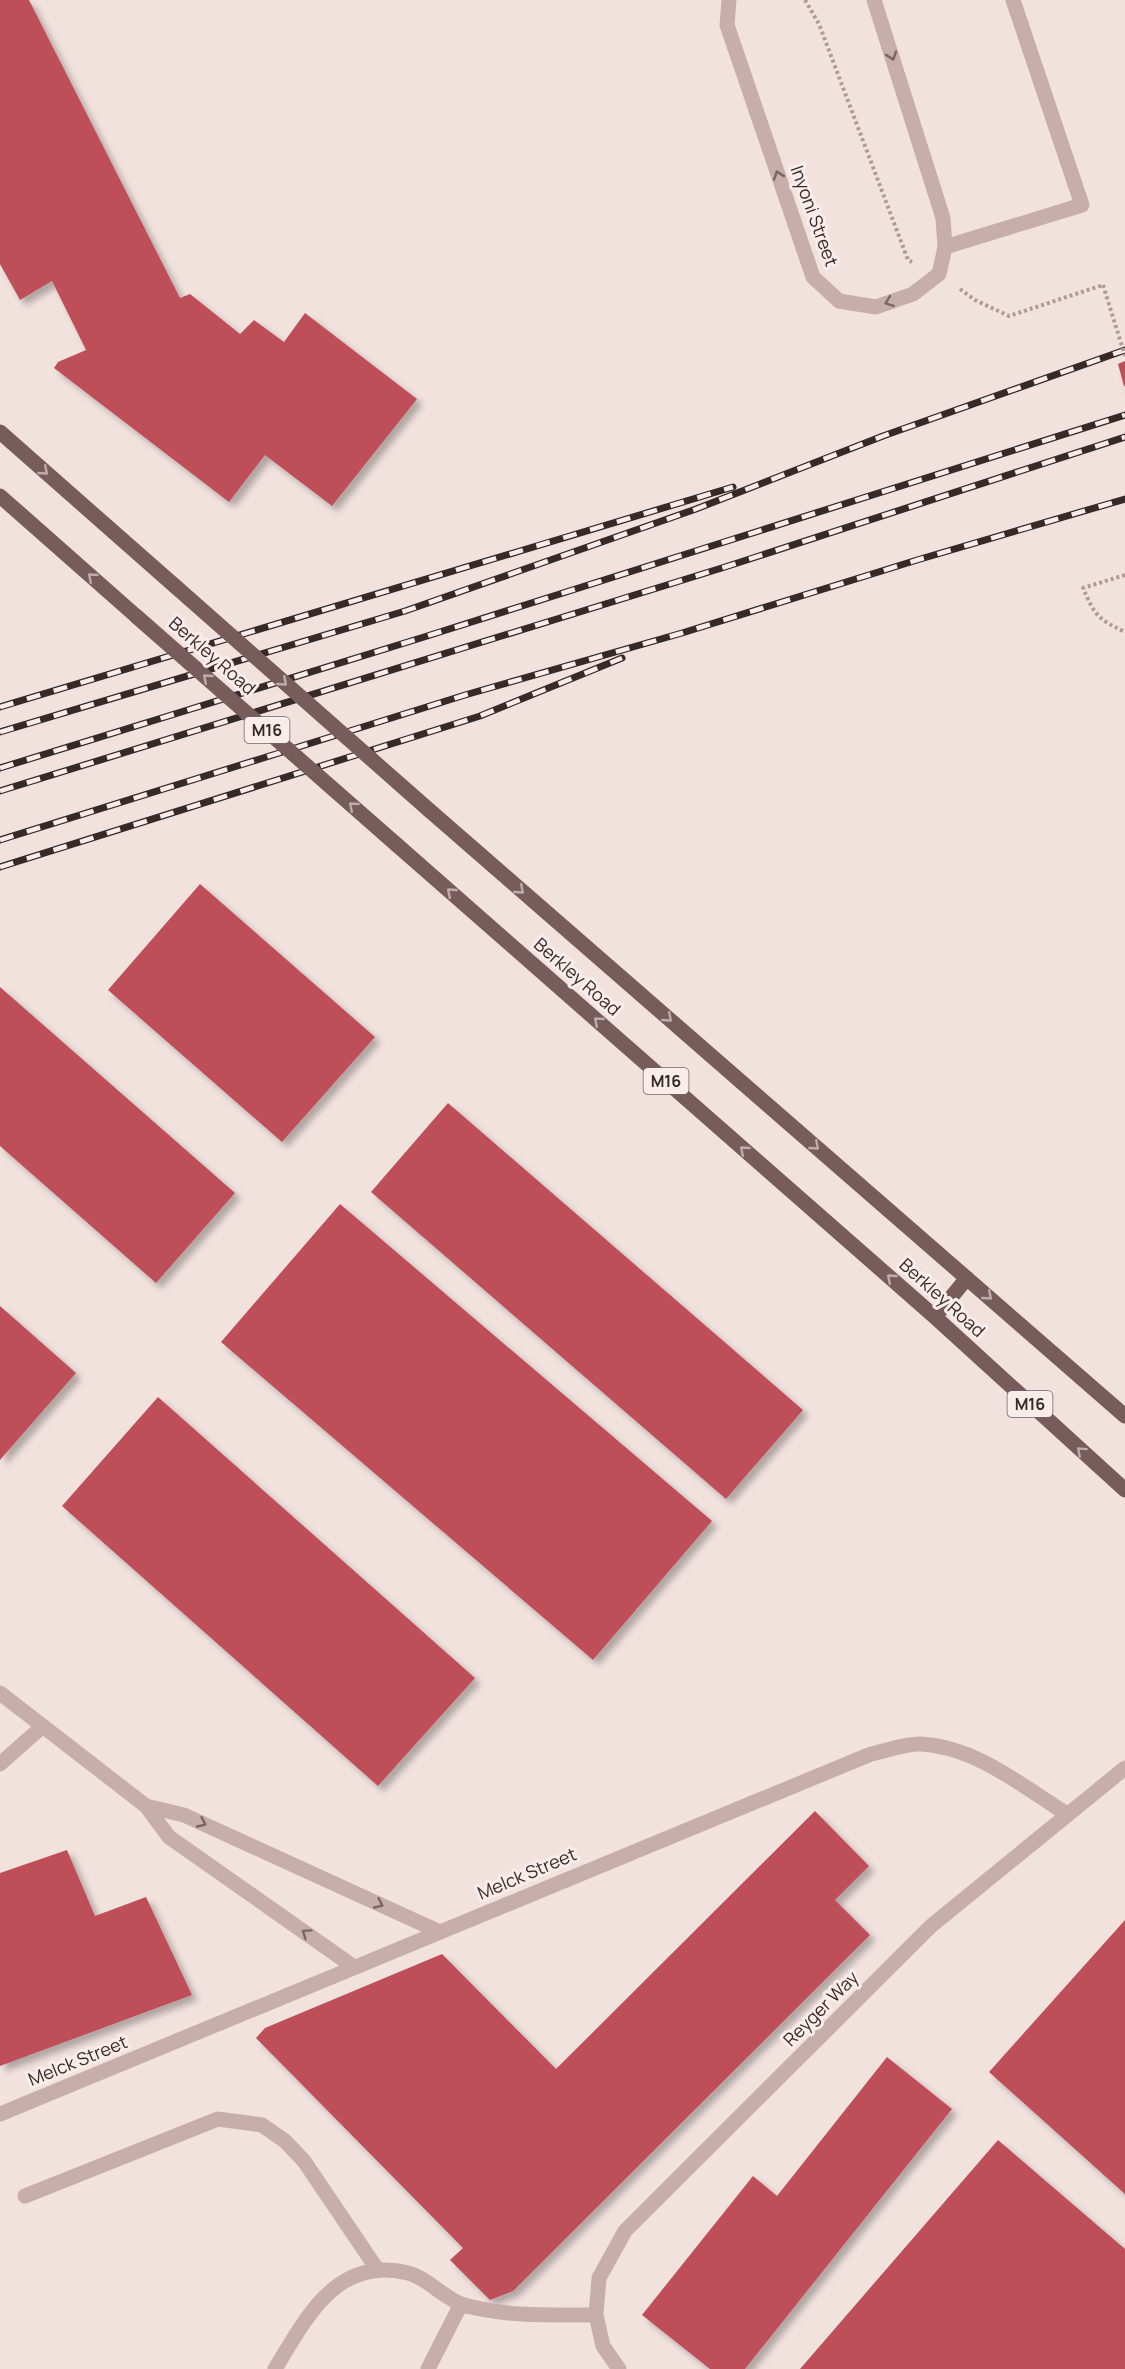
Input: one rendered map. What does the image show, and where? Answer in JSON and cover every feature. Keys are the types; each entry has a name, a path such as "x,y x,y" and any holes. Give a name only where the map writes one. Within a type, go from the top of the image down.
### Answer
{"main road":[{"name":"Berkley Road","path":"0,432 429,810 1125,1416"},
{"name":"Berkley Road","path":"0,496 935,1317 1125,1490"},
{"path":"935,1317 967,1278"}],"street":[{"name":"Inyoni Street","path":"729,0 727,24 813,278 839,301 876,307 913,294 939,274"},
{"path":"874,0 943,218 945,247 939,274"},
{"path":"945,247 1082,205 1013,0"},
{"path":"0,1693 146,1806 169,1837 354,1967"},
{"path":"0,1764 44,1726"},
{"name":"Melck Street","path":"0,2114 871,1754 919,1744 956,1750 988,1764 1067,1814"},
{"name":"Reyger Way","path":"619,2369 603,2346 596,2315 598,2278 625,2231 932,1926 1125,1768"},
{"path":"146,1806 184,1815 440,1932"},
{"path":"25,2196 218,2119 262,2125 285,2140 304,2161 377,2269"},
{"path":"275,2369 312,2310 345,2280 377,2269 410,2273 461,2304 499,2314 596,2315"},
{"path":"428,2369 461,2304"}],"path":[{"path":"805,0 819,24 908,260 939,274 975,300 1009,316 1103,285 1125,356"},
{"path":"1125,575 1083,588 1090,606 1102,622 1125,632"}],"building":[{"path":"0,0 29,0 180,298 190,294 240,334 254,320 284,342 305,313 417,399 332,506 265,455 229,502 54,368 58,362 86,350 52,281 20,300 0,264"},
{"path":"1125,361 1125,386 1124,386 1118,364"},
{"path":"200,884 375,1037 282,1142 108,990"},
{"path":"0,987 235,1193 156,1283 0,1146"},
{"path":"448,1103 803,1410 726,1499 371,1192"},
{"path":"340,1204 712,1521 593,1660 221,1342"},
{"path":"0,1306 76,1373 0,1460"},
{"path":"158,1397 475,1678 378,1786 62,1506"},
{"path":"815,1811 869,1866 835,1900 870,1935 513,2291 490,2300 450,2260 463,2248 256,2038 265,2028 442,1954 556,2069"},
{"path":"67,1850 95,1916 146,1897 192,1995 0,2066 0,1873"},
{"path":"1125,1920 1125,2194 989,2072"},
{"path":"887,2057 952,2109 745,2369 710,2369 642,2315 753,2176 777,2196"},
{"path":"998,2140 1125,2249 1125,2369 800,2369"}],"railway":[{"path":"0,732 405,611 696,509 883,436 1125,350"},
{"path":"0,768 424,637 1125,415"},
{"path":"0,791 725,567 1125,437"},
{"path":"0,707 733,487"},
{"path":"0,840 465,695 682,633 917,560 1125,499"},
{"path":"0,867 480,716 622,658"}]}
